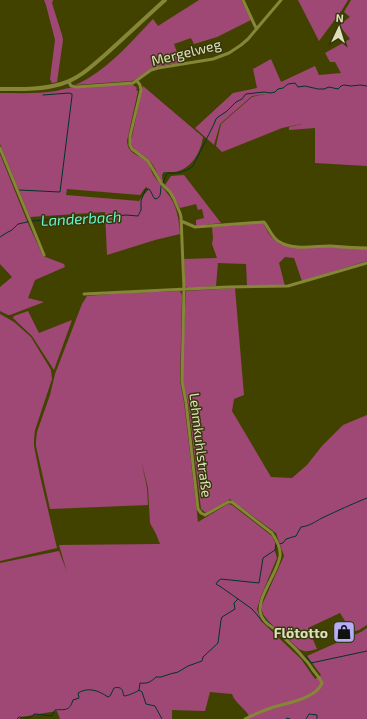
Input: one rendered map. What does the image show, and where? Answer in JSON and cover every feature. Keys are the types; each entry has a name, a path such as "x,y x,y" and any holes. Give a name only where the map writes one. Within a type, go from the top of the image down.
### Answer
{"main road":[{"path":"0,89 33,89 50,87 69,82 87,70 121,41 165,0"}],"street":[{"path":"243,0 256,28"},
{"name":"Mergelweg","path":"137,81 151,70 213,59 229,53 241,45 281,0"},
{"path":"69,82 71,86 76,87 133,83 137,81"},
{"name":"Lehmkuhlstraße","path":"137,81 141,90 130,136 130,145 132,149 148,161 161,183 170,192 180,213 184,289 182,381 186,402 198,509 206,515 228,502 232,502 272,533 276,538 280,556 262,598 260,614 263,620 277,631 302,656 322,682 319,688 310,695 271,708 245,719"},
{"path":"0,148 44,255"},
{"path":"181,221 195,227 264,222 274,238 289,246 367,248"},
{"path":"84,294 228,287 288,286 367,263"}],"shaded area":[{"path":"44,0 53,0 52,3 63,40 57,82 52,83 50,79 55,40"},
{"path":"199,0 241,0 251,20 217,37 194,44 191,38 174,44 181,63 166,65 149,70 132,81 75,85 87,79 108,64 127,47 153,19 158,26"},
{"path":"298,0 348,0 319,41"},
{"path":"351,0 367,0 367,166 315,163 315,128 289,130 289,127 306,123 282,128 222,152 216,146 221,124 252,97 265,94 252,96 220,124 214,145 195,128 233,93 257,88 253,69 271,59 281,82 315,66 319,75 341,73 335,62 330,62 325,53 350,39 339,25 350,17 344,12"},
{"path":"132,84 137,88 136,90 138,91 127,141 128,146 132,152 147,162 152,173 173,202 177,212 180,234 107,255 105,212 30,217 0,144 0,93 42,93 74,88","holes":["147,187 148,190 139,201 66,195 67,189 140,195 145,188"]},
{"path":"143,86 203,137 200,149 190,164 180,171 164,172 162,175 162,183 152,163 133,148 131,141"},
{"path":"0,154 43,256 64,264 65,267 35,280 28,298 44,302 10,315 0,311 0,287 12,277 0,264"},
{"path":"184,175 221,223 196,226 196,220 204,218 202,209 198,210 196,204 180,208 171,192 165,185 171,176"},
{"path":"263,223 272,238 282,245 367,249 367,261 302,281 294,258 285,257 279,263 285,286 247,286 246,264 218,262 216,286 188,288 185,286 184,259 217,258 212,244 212,227"},
{"path":"235,288 244,395 234,399 232,411 271,477 292,478 307,465 322,446 343,425 367,415 367,625 352,632 340,613 308,628 317,649 310,651 299,649 269,622 263,614 261,607 284,556 276,533 230,499 206,513 201,509 188,402 183,381 186,291"},
{"path":"180,291 182,295 180,381 184,402 198,522 228,504 232,505 272,536 275,542 277,558 257,609 261,621 301,659 315,679 321,675 307,656 367,628 367,719 248,719 250,718 246,711 236,701 232,694 210,692 205,711 172,710 172,719 60,719 57,711 21,717 19,719 0,719 0,563 59,551 67,572 59,545 160,544 150,523 148,488 141,460 147,488 148,505 50,509 36,446 37,432 50,395 55,374 82,304 87,296"},
{"path":"28,311 39,333 72,320 54,370 32,336 13,318 14,316"},
{"path":"0,314 14,322 31,337 51,370 52,379 35,430 34,446 57,548 0,561"}],"waterway":[{"name":"Landerbach","path":"163,183 168,173 181,172 193,166 216,119 236,102 242,99 246,94 275,92 288,84 295,83 298,87 305,86 318,89 329,87 338,89 344,85 367,86"},
{"path":"19,190 60,192 72,94 43,95"},
{"name":"Landerbach","path":"0,237 12,230 18,224 32,221 97,217 103,215 108,217 126,215 138,216 141,210 141,201 145,190 149,189 155,199 160,196 161,186"},
{"path":"279,544 283,543 286,539 296,536 301,527 309,525 367,498"},
{"path":"238,599 216,584 218,581 221,579 259,583 263,558 275,550 276,545"},
{"path":"139,690 140,683 147,683 156,677 178,672 188,666 202,661 203,657 218,643 222,617 235,609 234,603 238,599 252,609 263,622"},
{"path":"266,620 274,627"},
{"path":"306,656 311,663 367,651"},
{"path":"17,719 19,717 30,717 34,714 52,716 55,710 64,710 68,708 73,700 79,698 78,693 82,691 93,690 108,697 114,688 122,689 124,696 139,690 142,692 146,704 155,706 162,719"},
{"path":"306,719 309,714 317,715 317,719"},
{"path":"286,719 290,719"}],"place":[{"name":"Flötotto","path":"344,632"}]}
